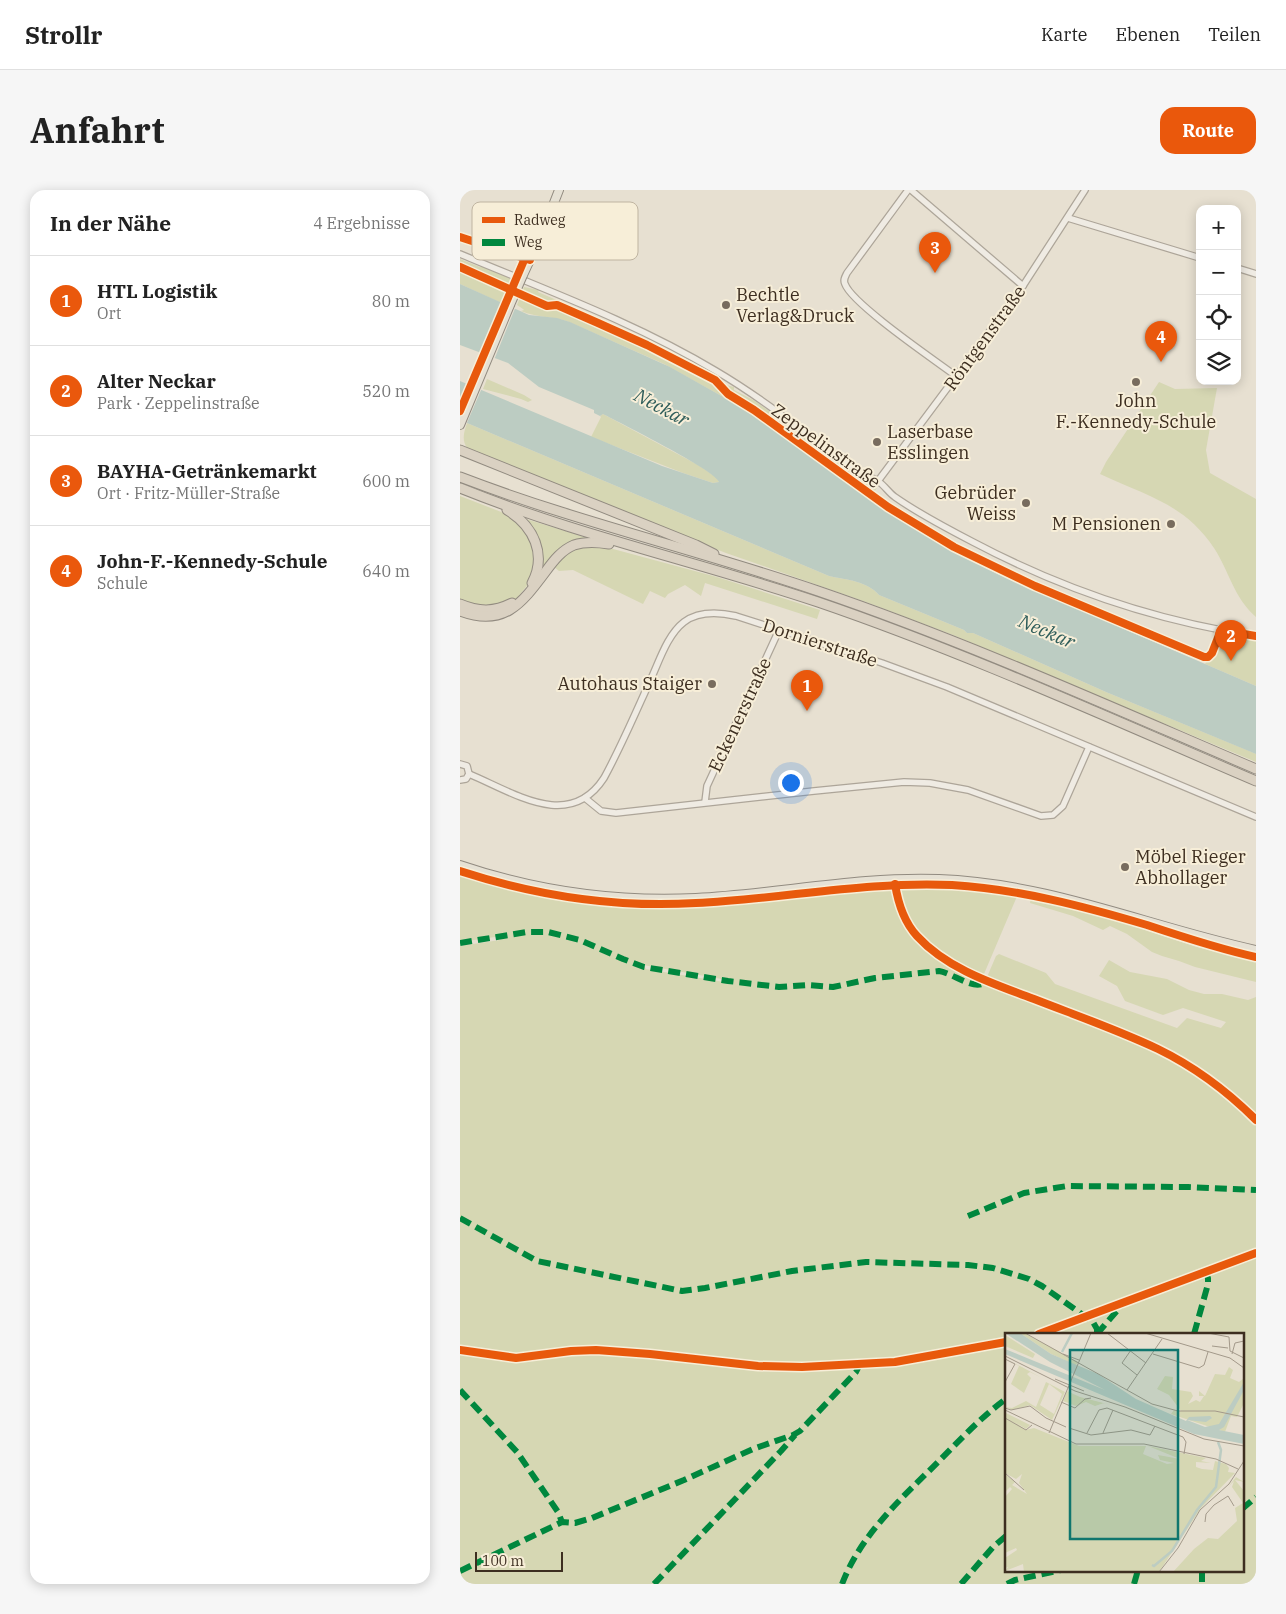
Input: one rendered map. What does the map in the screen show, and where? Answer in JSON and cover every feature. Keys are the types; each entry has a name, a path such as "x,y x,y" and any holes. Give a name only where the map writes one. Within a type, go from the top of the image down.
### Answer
{"highway":[{"path":"460,450 696,545 730,563"},
{"path":"460,477 554,511 817,590 1022,669 1256,769"},
{"path":"460,488 491,501 550,521 764,584 887,627 1018,679 1256,781"},
{"path":"460,604 488,611 505,606 521,597 530,587 536,574 539,561 538,548 531,530 520,518 491,501"},
{"path":"460,611 470,615 485,616 500,614 510,610 529,594 557,557 575,545 593,542 633,546"}],"main road":[{"path":"554,202 559,190"},
{"path":"460,425 530,260"},
{"path":"460,865 506,879 553,890 594,896 636,898 698,898 877,880 940,879 982,882 1061,896 1256,950"}],"street":[{"path":"956,376 870,311 852,294 845,284 844,278 847,273 909,190 1023,286"},
{"name":"Röntgenstraße","path":"878,481 1023,286 1085,190"},
{"path":"1068,218 1196,257"},
{"path":"460,237 472,241"},
{"name":"Zeppelinstraße","path":"460,254 472,259"},
{"name":"Zeppelinstraße","path":"474,260 635,329 698,361 763,401 860,473 878,481 896,498 953,532 1003,558 1061,584 1150,614 1204,627 1256,636"},
{"path":"1241,269 1256,274"},
{"name":"Dornierstraße","path":"585,798 594,791 604,778 670,640 682,624 698,615 723,613 930,681 1256,817"},
{"name":"Eckenerstraße","path":"705,802 707,786 779,630"},
{"path":"469,774 524,798 546,805 570,804 585,798 601,811 614,813 705,802 912,782 968,790 1036,815 1050,816 1056,814 1063,806 1089,747"},
{"path":"460,764 467,766 469,774 466,779 460,780"}],"green space":[{"path":"460,259 514,280 501,303 460,284"},
{"path":"524,287 539,290 538,292 628,331 644,340 646,339 693,366 695,366 695,363 707,370 708,374 726,385 734,387 734,390 755,401 830,458 833,458 877,488 868,499 741,407 664,364 569,322 521,311 524,310 517,305"},
{"path":"487,379 532,400 528,402 483,389"},
{"path":"1159,382 1175,389 1217,388 1206,450 1210,473 1256,499 1256,617 1248,610 1237,593 1214,548 1190,521 1163,502 1100,474"},
{"path":"603,414 700,466 717,478 719,482 713,483 683,473 591,437 600,416"},
{"path":"467,423 829,576 863,584 879,595 1254,753 1256,754 1256,762 953,635 726,553 610,508 468,449 464,440"},
{"path":"460,496 509,515 521,523 536,551 530,582 517,598 512,601 482,607 460,600"},
{"path":"526,519 588,538 577,542 540,576"},
{"path":"581,546 602,546 717,577 820,610 817,619 705,583 701,596 685,585 668,594 665,598 650,591 643,604 573,570 559,571 553,566 568,552"},
{"path":"1222,634 1256,639 1256,686 1205,664 1214,652"},
{"path":"460,872 527,893 606,906 608,904 695,905 849,889 900,886 959,887 1018,894 981,981 1156,1050 1203,1078 1241,1110 1243,1106 1205,1075 1157,1047 1004,987 988,980 987,977 996,956 999,954 1046,973 1055,984 1177,1028 1187,1018 1221,1028 1226,1022 1183,1008 1163,1015 1125,1001 1117,986 1099,976 1109,960 1130,972 1167,979 1189,990 1204,994 1222,994 1248,1000 1256,997 1256,1584 460,1584 460,946 500,940 502,936 460,942","holes":["643,965 733,981 730,983 646,969"]},
{"path":"1031,898 1094,913 1197,947 1256,961 1256,982 1195,967 1162,956 1152,952 1127,934 1110,926 1103,930 1073,916 1030,903"}],"water":[{"name":"Neckar","path":"460,284 529,315 557,318 570,322 670,367 741,407 875,504 946,548 1004,577 1256,686 1256,754 1106,692 973,633 967,633 964,630 879,595 863,584 829,576 460,420 460,381 662,466 713,483 719,482 702,468 646,436 603,414 600,416 594,413 594,410 539,387 508,363 460,345"}],"pier":[{"path":"502,300 516,306 494,360 482,355 503,306 500,305"},
{"path":"471,382 482,388 466,425 460,423 460,408"}],"marked path":[{"path":"460,943 527,932 548,932 580,940 644,967 728,981 779,987 807,985 833,987 875,978 939,971 972,984 982,984 984,980"},
{"path":"968,1216 1024,1193 1067,1186 1188,1187 1256,1190"},
{"path":"460,1218 537,1261 682,1291 792,1271 866,1262 968,1265 993,1268 1029,1279 1042,1286 1093,1322 1097,1333"},
{"path":"1194,1333 1208,1284 1205,1272"},
{"path":"1098,1333 1121,1306"},
{"path":"460,1571 562,1522 575,1523 592,1518 753,1449 793,1435 800,1431 856,1372 860,1364"},
{"path":"460,1390 517,1452 558,1512 562,1522"},
{"path":"842,1584 860,1549 884,1518 971,1429 1005,1400"},
{"path":"654,1584 795,1435"},
{"path":"1244,1507 1256,1497"},
{"path":"961,1584 993,1547 1005,1537"},
{"path":"1007,1584 1015,1580 1052,1572"},
{"path":"1134,1584 1137,1572"},
{"path":"1202,1572 1202,1584"}],"cycle path":[{"path":"460,237 472,241"},
{"path":"460,411 524,260"},
{"path":"460,267 547,306 557,305 598,323 647,345 715,380 728,394 754,410 888,507 954,547 1035,586 1204,657 1208,657 1212,653 1221,630 1256,636"},
{"path":"460,871 489,880 547,893 606,902 636,904 728,901 856,888 920,884 977,887 1026,894 1099,911 1215,947 1256,957"},
{"path":"895,884 900,905 909,925 917,936 942,958 987,981 1112,1029 1172,1056 1210,1080 1256,1120"},
{"path":"1042,1333 1256,1253"},
{"path":"460,1350 516,1358 596,1350 758,1366 802,1367 895,1362 1005,1342"}],"place":[{"name":"BAYHA-Getränkemarkt","path":"935,273"},
{"name":"Bechtle Verlag&Druck","path":"726,305"},
{"name":"John-F.-Kennedy-Schule","path":"1161,362"},
{"name":"John F.-Kennedy-Schule","path":"1136,382"},
{"name":"Laserbase Esslingen","path":"877,442"},
{"name":"Gebrüder Weiss","path":"1026,503"},
{"name":"M Pensionen","path":"1171,524"},
{"name":"Alter Neckar","path":"1231,661"},
{"name":"Autohaus Staiger","path":"712,684"},
{"name":"HTL Logistik","path":"807,711"},
{"name":"Möbel Rieger Abhollager","path":"1125,867"}]}
